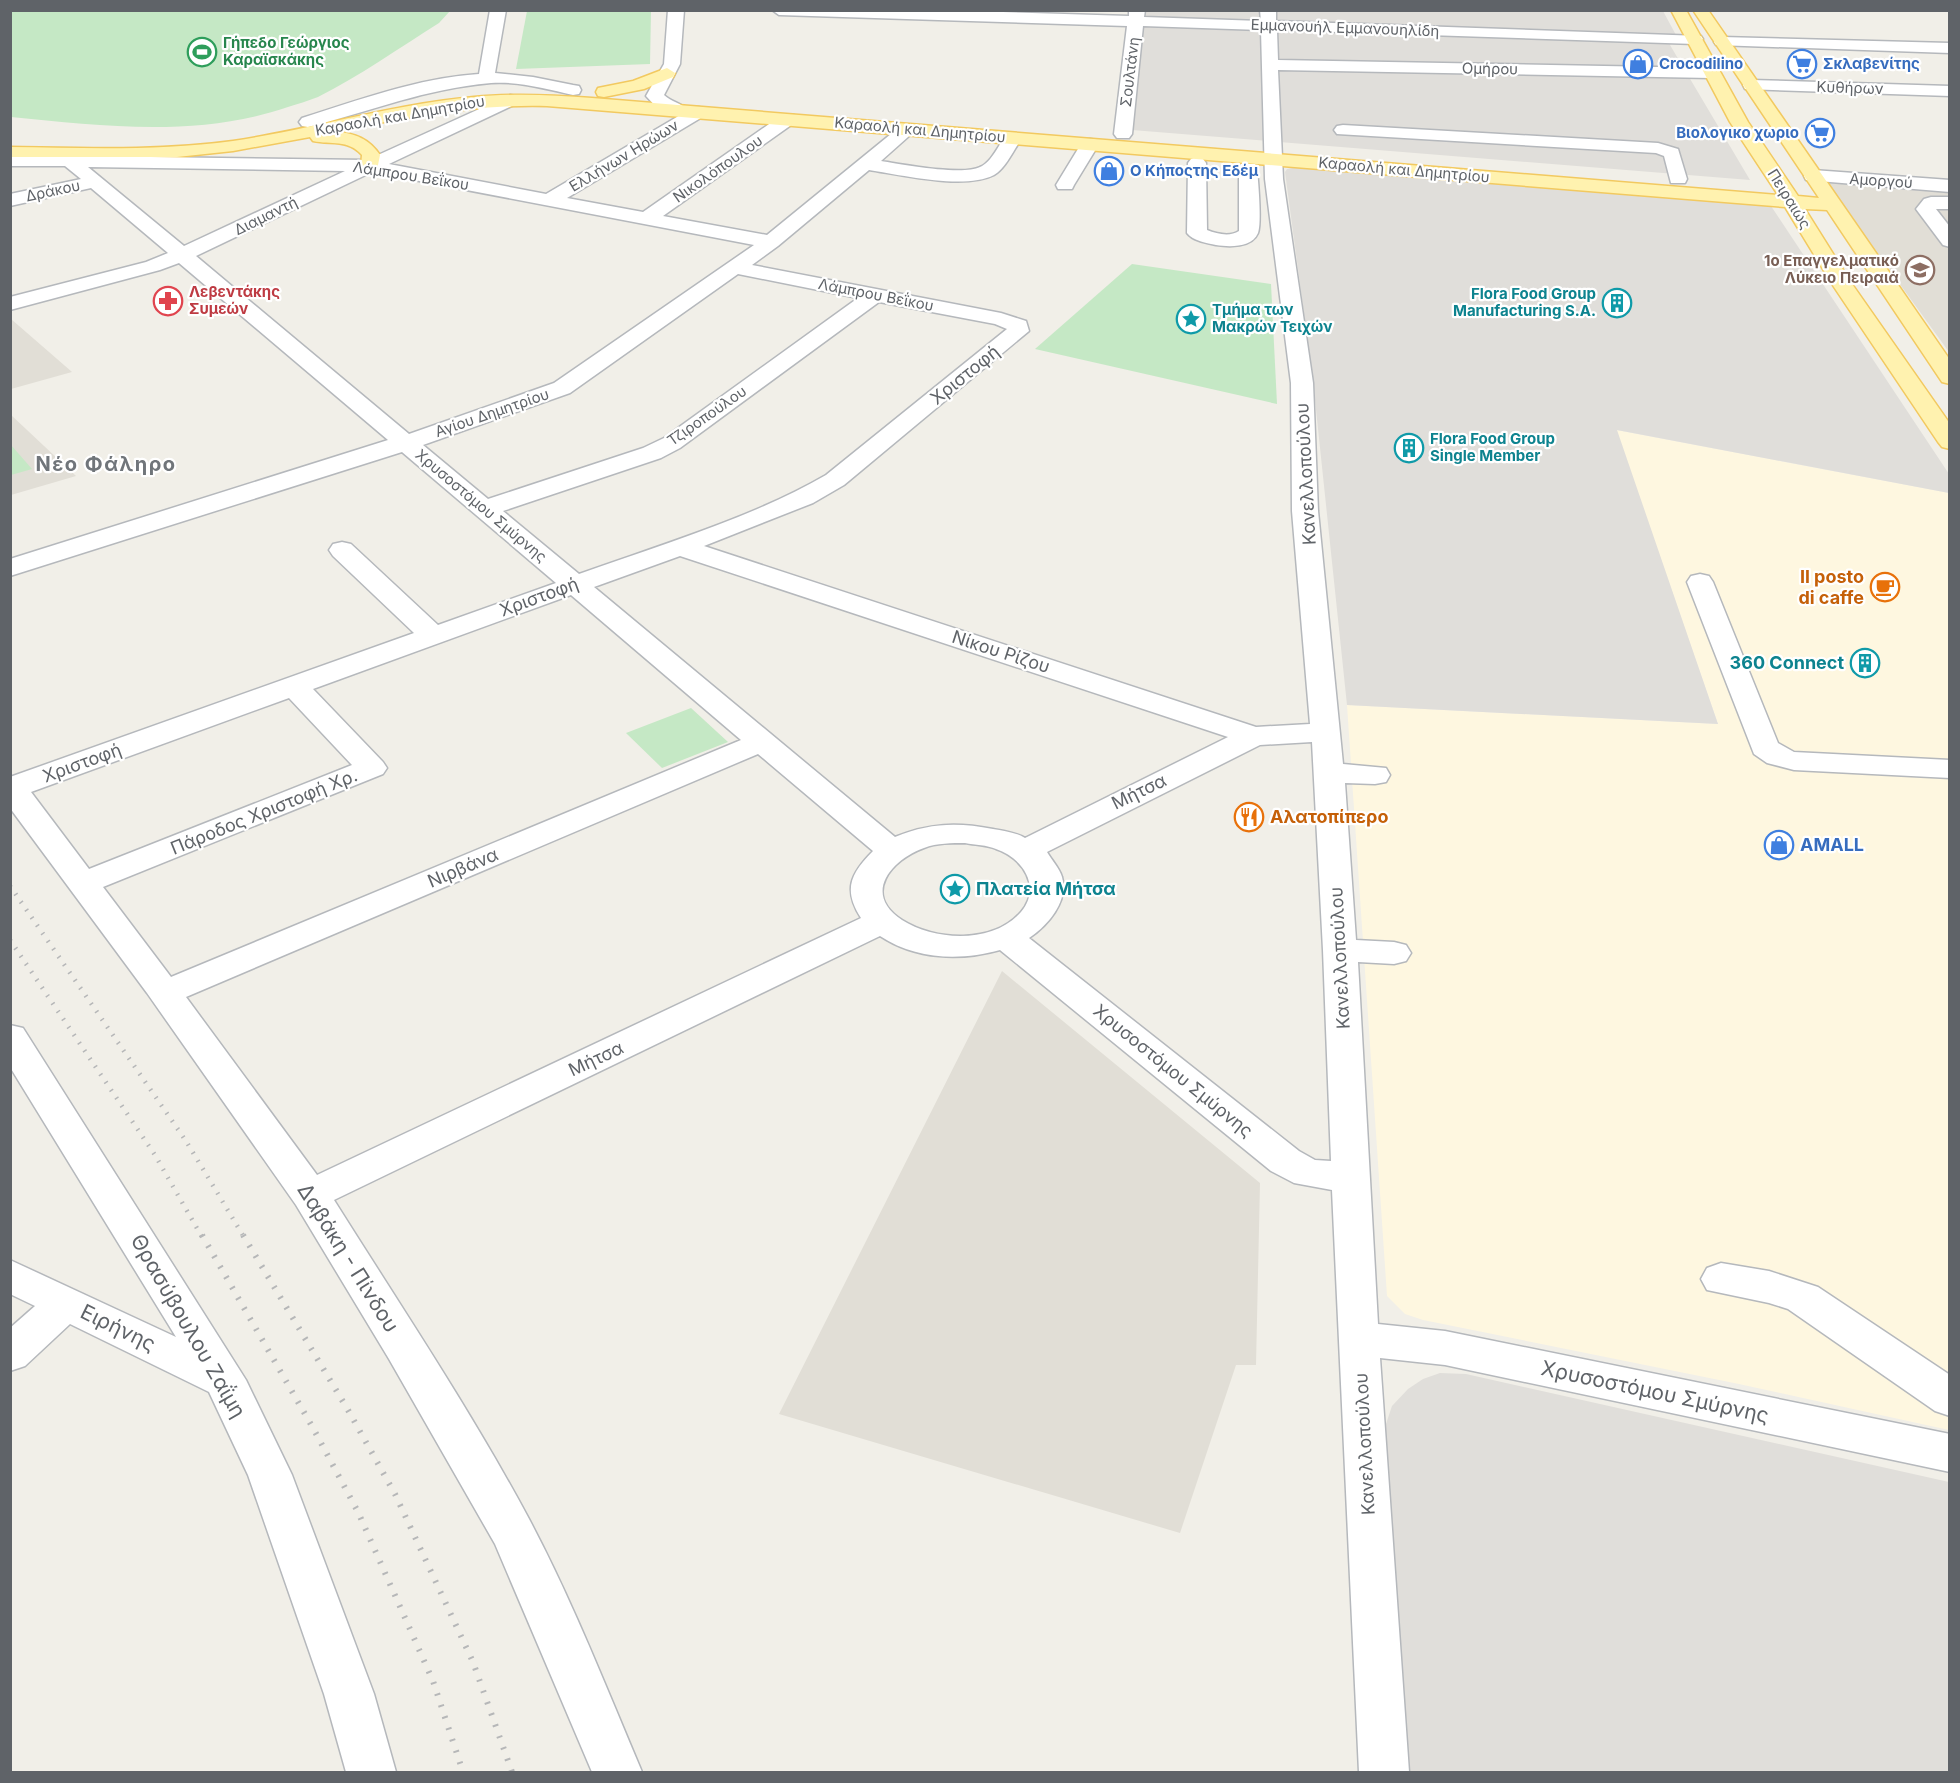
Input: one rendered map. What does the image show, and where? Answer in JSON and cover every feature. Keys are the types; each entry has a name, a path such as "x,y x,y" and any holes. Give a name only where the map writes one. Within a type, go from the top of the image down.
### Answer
{"main road":[{"name":"Πειραιώς","path":"1678,10 1739,122 1842,284 1950,442"},
{"name":"Πειραιώς","path":"1700,10 1950,377"},
{"path":"604,92 646,83 667,74"},
{"name":"Καραολή και Δημητρίου","path":"10,141 125,142 198,138 308,122 471,93 522,89 573,90 1123,134 1265,158 1678,179 1787,195"},
{"name":"Καραολή και Δημητρίου","path":"10,152 143,153 200,150 258,142 444,106 510,100 562,101 1265,158 1787,195 1822,191"},
{"path":"10,134 37,141"},
{"path":"258,142 318,137 343,138 361,143 367,148 371,154 370,166"}],"street":[{"path":"486,78 498,10"},
{"path":"676,10 672,64 656,96 665,106 678,110"},
{"name":"Εμμανουήλ Εμμανουηλίδη","path":"779,10 1268,18 1695,39"},
{"name":"Σουλτάνη","path":"1123,134 1137,16"},
{"name":"Κανελλοπούλου","path":"1268,18 1270,65 1265,158 1274,179 1264,214 1302,383 1305,511 1329,773 1352,1178 1358,1339 1384,1773"},
{"path":"1722,42 1950,48"},
{"name":"Ομήρου","path":"1270,65 1711,73"},
{"path":"308,122 440,85 486,78 517,80 573,90"},
{"name":"Κυθήρων","path":"1750,85 1950,91"},
{"name":"Διαμαντή","path":"10,304 153,266 182,255 510,100"},
{"name":"Ελλήνων Ηρώων","path":"549,200 698,112"},
{"name":"Νικολόπουλου","path":"647,218 789,119"},
{"name":"Αγίου Δημητρίου","path":"10,568 405,442 562,388 771,242 908,129"},
{"path":"1343,130 1658,148 1672,153 1678,179"},
{"path":"865,164 958,175 978,174 990,168 1013,138"},
{"path":"1065,185 1090,144"},
{"name":"Λάμπρου Βεΐκου","path":"10,160 370,166 771,242"},
{"name":"Χρυσοστόμου Σμύρνης","path":"70,161 892,851"},
{"path":"1197,163 1197,233 1209,237 1242,239 1264,214"},
{"name":"Δράκου","path":"10,200 95,182"},
{"name":"Αμοργού","path":"1822,191 1950,186"},
{"path":"1950,202 1931,203 1926,209 1950,241"},
{"name":"Λάμπρου Βεΐκου","path":"733,267 1001,319 1018,326"},
{"name":"Τζιροπούλου","path":"484,509 652,453 672,443 874,295"},
{"name":"Χριστοφή","path":"12,787 680,547 804,498 835,480 1014,336 1018,326"},
{"name":"Νίκου Ρίζου","path":"680,547 1254,735 1326,732"},
{"path":"342,550 432,635"},
{"path":"1700,582 1765,748 1772,754 1794,761 1943,771"},
{"name":"Πάροδος Χριστοφή Χρ.","path":"83,884 372,768 294,686"},
{"name":"Μήτσα","path":"1026,852 1045,839 1254,735"},
{"name":"Νιρβάνα","path":"165,993 761,742"},
{"path":"1329,773 1375,776"},
{"name":"Δαβάκη - Πίνδου","path":"12,787 165,993 310,1195 463,1445 513,1534 555,1626 617,1773"},
{"path":"965,833 999,839 1026,852 1039,863 1046,876 1048,897 1038,917 1007,938 978,946 939,946 910,939 882,922 870,906 867,894 868,883 876,866 892,851 920,838 965,833"},
{"name":"Μήτσα","path":"310,1195 882,922"},
{"name":"Χρυσοστόμου Σμύρνης","path":"1007,938 1285,1161 1308,1173 1352,1178"},
{"path":"1340,950 1394,953"},
{"name":"Θρασύβουλου Ζαΐμη","path":"10,1037 225,1380 270,1475 349,1694 371,1773"},
{"name":"Ειρήνης","path":"10,1276 225,1380"},
{"path":"1721,1279 1769,1287 1803,1298 1909,1373 1950,1398"},
{"path":"10,1354 66,1303"},
{"name":"Χρυσοστόμου Σμύρνης","path":"1358,1339 1445,1348 1950,1453"}],"shaded area":[{"path":"1144,11 1663,11 1676,35 1670,45 1750,180 1132,130"},
{"path":"1298,167 1771,206 1949,474 1949,493 1617,430 1718,724 1347,705 1313,381 1285,172 1287,169"},
{"name":"1ο Επαγγελματικό Λύκειο Πειραιά","path":"1823,178 1949,187 1949,352"},
{"path":"11,319 72,372 11,389"},
{"path":"11,415 76,476 11,495"},
{"path":"1616,430 1949,493 1949,1430 1739,1384 1423,1320 1405,1314 1387,1296 1347,705 1718,724"},
{"path":"1002,971 1260,1183 1256,1365 1236,1365 1180,1533 779,1414"},
{"path":"1440,1373 1466,1374 1949,1482 1949,1772 1409,1772 1385,1427 1392,1406 1408,1389 1423,1379"}],"green space":[{"name":"Γήπεδο Γεώργιος Καραϊσκάκης","path":"450,10 439,23 364,71 318,97 254,117 219,123 150,127 80,124 11,117 10,11"},
{"path":"527,11 651,11 650,64 516,69"},
{"path":"1132,264 1271,284 1277,404 1035,349"},
{"path":"11,445 32,469 11,475"},
{"path":"691,708 728,742 662,768 626,733"}],"railway":[{"path":"10,886 186,1141 244,1237"},
{"path":"10,940 155,1155 202,1237"},
{"path":"202,1235 313,1428 358,1512 433,1681 463,1772"},
{"path":"243,1235 348,1410 395,1494 473,1662 512,1772"}],"place":[{"name":"Γήπεδο Γεώργιος Καραϊσκάκης","path":"202,52"},
{"name":"Crocodilino","path":"1638,64"},
{"name":"Σκλαβενίτης","path":"1802,64"},
{"name":"Βιολογικο χωριο","path":"1820,133"},
{"name":"Ο Κήποςτης Εδέμ","path":"1109,171"},
{"name":"1ο Επαγγελματικό Λύκειο Πειραιά","path":"1920,270"},
{"name":"Λεβεντάκης Συμεών","path":"168,301"},
{"name":"Flora Food Group Manufacturing S.A.","path":"1617,303"},
{"name":"Τμήμα των Μακρών Τειχών","path":"1191,319"},
{"name":"Flora Food Group Single Member","path":"1409,448"},
{"name":"Il posto di caffe","path":"1885,587"},
{"name":"360 Connect","path":"1865,663"},
{"name":"Αλατοπίπερο","path":"1249,817"},
{"name":"AMALL","path":"1779,845"},
{"name":"Πλατεία Μήτσα","path":"955,889"}],"district":[{"name":"Νέο Φάληρο","path":"106,464"}]}
